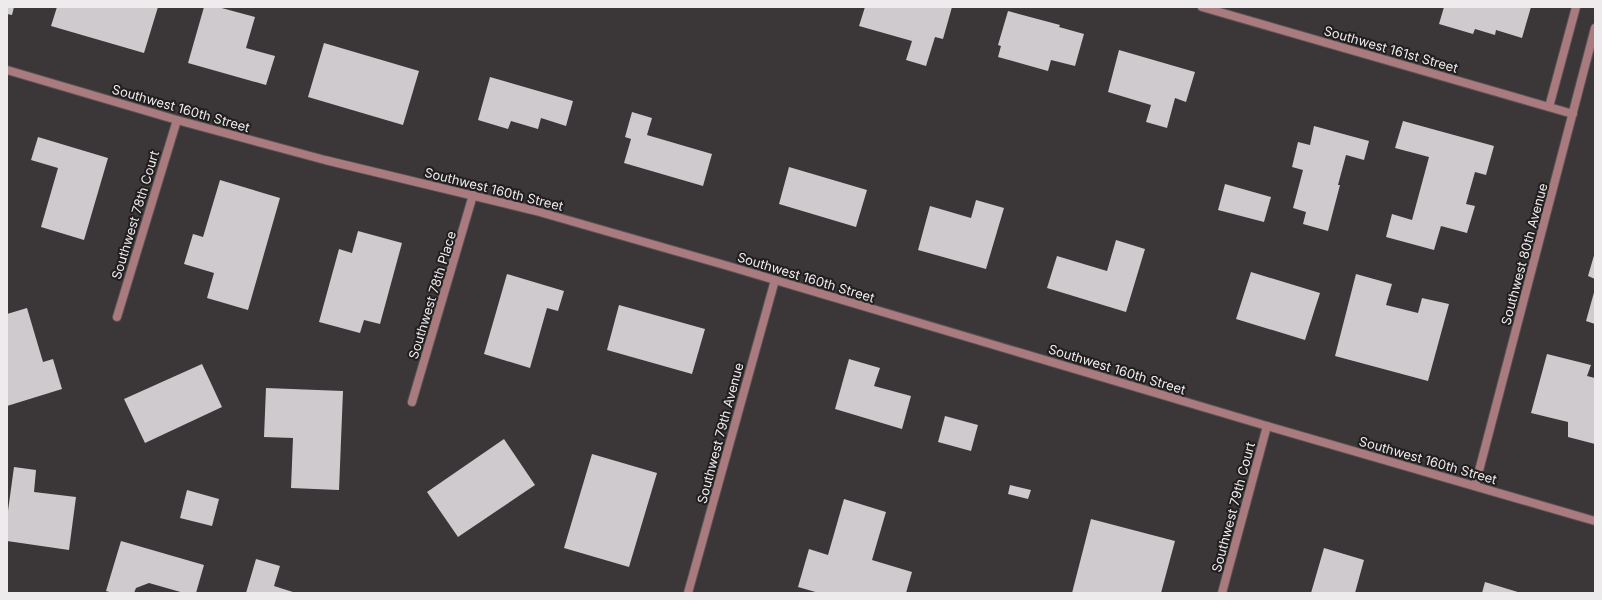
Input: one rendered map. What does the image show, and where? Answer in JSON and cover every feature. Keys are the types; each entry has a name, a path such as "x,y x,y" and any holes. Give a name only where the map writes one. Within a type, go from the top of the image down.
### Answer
{"street":[{"name":"Southwest 161st Street","path":"1202,7 1573,114"},
{"path":"1548,107 1576,7"},
{"name":"Southwest 80th Avenue","path":"1475,486 1595,28"},
{"name":"Southwest 160th Street","path":"7,70 177,120 325,160 536,211 1595,521"},
{"name":"Southwest 78th Court","path":"117,317 177,120"},
{"name":"Southwest 78th Place","path":"412,402 473,195"},
{"name":"Southwest 79th Avenue","path":"688,593 775,280"},
{"name":"Southwest 79th Court","path":"1222,593 1267,426"}],"building":[{"path":"7,7 14,7 12,15 7,14"},
{"path":"57,7 158,7 144,53 51,26"},
{"path":"204,7 218,7 255,17 246,48 275,56 266,85 188,63"},
{"path":"865,7 952,7 943,39 935,37 926,66 906,60 912,41 859,26"},
{"path":"1444,7 1531,7 1522,38 1496,30 1495,35 1475,29 1473,34 1439,24"},
{"path":"1008,11 1060,25 1059,27 1084,34 1075,66 1051,60 1048,71 998,57 1001,46 998,45"},
{"path":"324,43 419,71 403,125 308,97"},
{"path":"1119,50 1195,72 1186,102 1175,98 1167,128 1146,122 1151,105 1108,92"},
{"path":"490,77 573,101 566,126 541,118 538,129 511,121 508,129 478,120"},
{"path":"632,112 652,118 647,135 712,154 703,186 624,163 631,139 625,137"},
{"path":"1403,121 1494,146 1486,175 1475,172 1466,204 1475,206 1467,233 1441,226 1434,250 1386,237 1392,214 1412,220 1429,157 1395,148"},
{"path":"1314,126 1369,141 1364,160 1346,155 1328,231 1303,224 1306,212 1293,208 1303,170 1292,167 1298,142 1310,145"},
{"path":"38,137 108,158 84,240 41,227 58,168 31,160"},
{"path":"789,167 867,190 856,227 779,204"},
{"path":"220,180 280,198 248,310 207,298 214,273 184,264 193,234 203,237"},
{"path":"1225,184 1271,197 1264,222 1218,210"},
{"path":"976,200 1004,208 986,269 918,250 930,206 971,218"},
{"path":"358,231 402,243 380,324 364,320 360,333 319,322 339,249 352,253"},
{"path":"1116,240 1145,249 1126,312 1047,288 1057,256 1107,271"},
{"path":"1595,252 1595,279 1588,276"},
{"path":"1251,272 1320,293 1305,340 1236,319"},
{"path":"507,274 564,291 558,311 547,308 530,368 484,354"},
{"path":"1356,274 1392,284 1386,305 1418,313 1422,298 1449,304 1428,381 1335,356"},
{"path":"1595,289 1595,324 1586,321"},
{"path":"619,305 705,329 692,374 607,350"},
{"path":"27,308 43,362 53,359 62,389 7,406 7,314"},
{"path":"1547,354 1591,365 1587,376 1595,378 1595,444 1568,437 1568,422 1531,413"},
{"path":"849,359 880,368 874,386 911,396 902,429 835,409"},
{"path":"202,364 222,407 145,443 124,399"},
{"path":"266,388 343,391 339,490 291,488 293,438 264,437"},
{"path":"945,416 978,425 971,451 938,442"},
{"path":"504,439 535,485 458,537 427,492"},
{"path":"592,454 657,473 629,567 564,548"},
{"path":"14,467 36,470 34,492 76,497 69,550 7,541 7,518"},
{"path":"1010,485 1031,490 1028,499 1008,494"},
{"path":"187,490 219,499 212,526 180,518"},
{"path":"844,499 886,512 872,560 912,572 906,593 819,593 798,587 809,549 828,555"},
{"path":"1091,519 1175,541 1161,593 1072,593"},
{"path":"121,541 204,565 196,593 184,593 149,583 136,588 134,593 113,593 106,591"},
{"path":"1324,548 1364,560 1355,593 1311,593"},
{"path":"256,559 280,566 274,586 296,593 246,593"},
{"path":"1485,582 1521,593 1482,593"}]}
